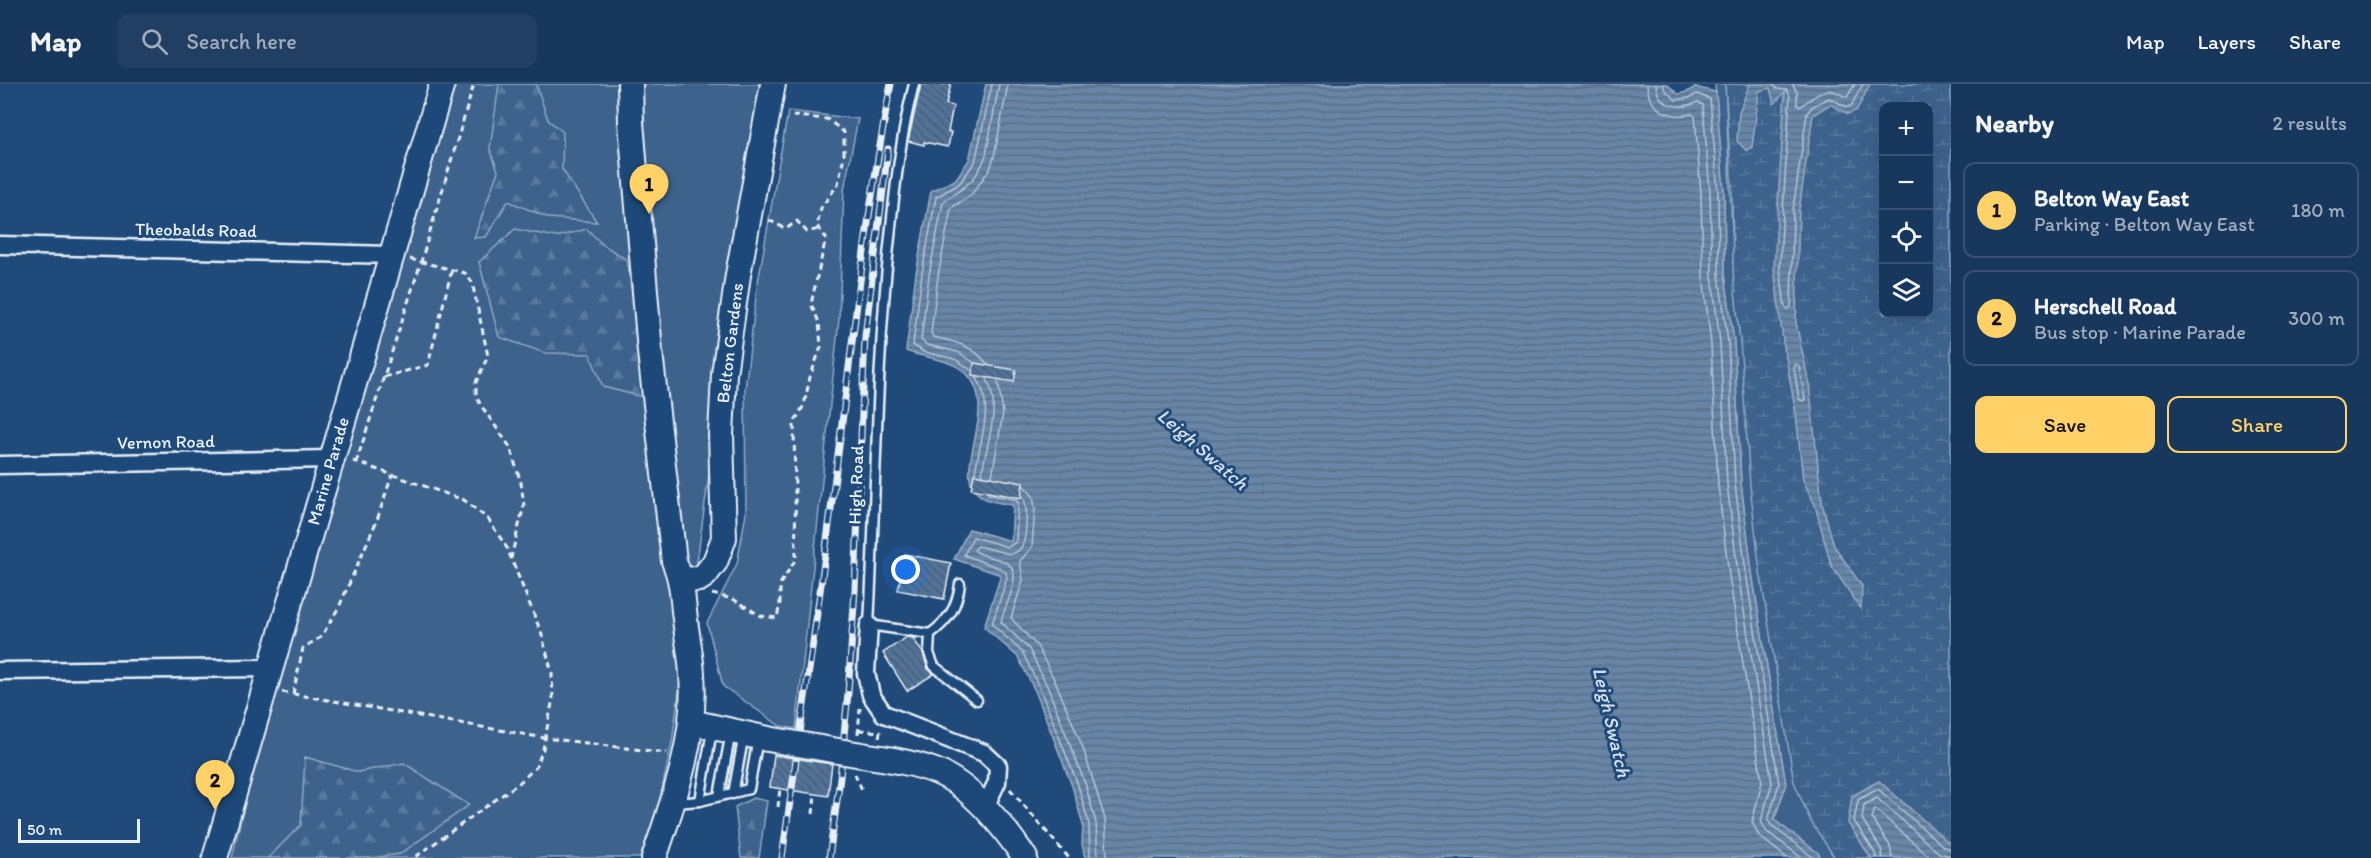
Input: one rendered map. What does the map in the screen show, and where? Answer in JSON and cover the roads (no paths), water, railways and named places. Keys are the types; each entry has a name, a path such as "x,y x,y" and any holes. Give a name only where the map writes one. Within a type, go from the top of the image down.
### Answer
{"street":[{"name":"Marine Parade","path":"215,858 271,681 332,459 441,84"},
{"path":"630,84 631,122 650,352 674,561 682,580 682,599 693,676 734,732 902,761 938,772 960,786 985,807 1021,856"},
{"name":"Belton Gardens","path":"682,580 699,579 705,575 715,562 724,538 722,435 726,354 773,84"},
{"name":"Theobalds Road","path":"0,245 391,255"},
{"name":"Vernon Road","path":"0,465 332,459"},
{"name":"High Road","path":"869,626 866,673 871,695 884,714 984,753 998,766 997,782 985,807"},
{"path":"0,671 263,668 271,681"},
{"path":"654,858 673,804 734,732"}],"lane":[{"name":"High Road","path":"869,626 878,385 887,267 896,181 914,84"},
{"path":"869,626 930,634 940,626 957,603 960,584"},
{"path":"930,634 929,653 934,666 977,700"},
{"path":"733,794 734,732"},
{"path":"673,804 700,801 749,789 734,732"},
{"path":"719,796 734,732"},
{"path":"700,801 734,732"}],"water":[{"name":"Leigh Swatch","path":"986,84 1667,84 1678,94 1695,87 1716,92 1724,192 1725,274 1734,342 1741,483 1752,573 1786,785 1774,820 1818,853 1821,858 1085,858 1082,844 1083,825 1072,786 1036,693 1018,657 984,627 1001,575 954,559 969,529 1011,541 1013,505 985,499 972,487 971,458 979,405 976,388 960,368 938,359 906,351 916,273 931,191 955,180 969,160"},
{"path":"1750,84 1870,84 1857,110 1848,114 1830,104 1813,115 1799,210 1796,323 1809,383 1822,503 1834,546 1862,586 1861,609 1831,565 1815,505 1803,480 1796,414 1783,341 1774,267 1785,92 1774,104 1770,88 1759,91 1752,147 1746,150 1737,141 1739,112"},
{"path":"1879,781 1951,843 1951,858 1871,858 1848,823 1852,796"}],"railway":[{"path":"782,858 821,584 866,237 891,84"},
{"path":"829,858 848,693 855,590 865,336 888,149"}],"place":[{"name":"Belton Way East","path":"649,214"},
{"name":"Herschell Road","path":"215,810"}]}
